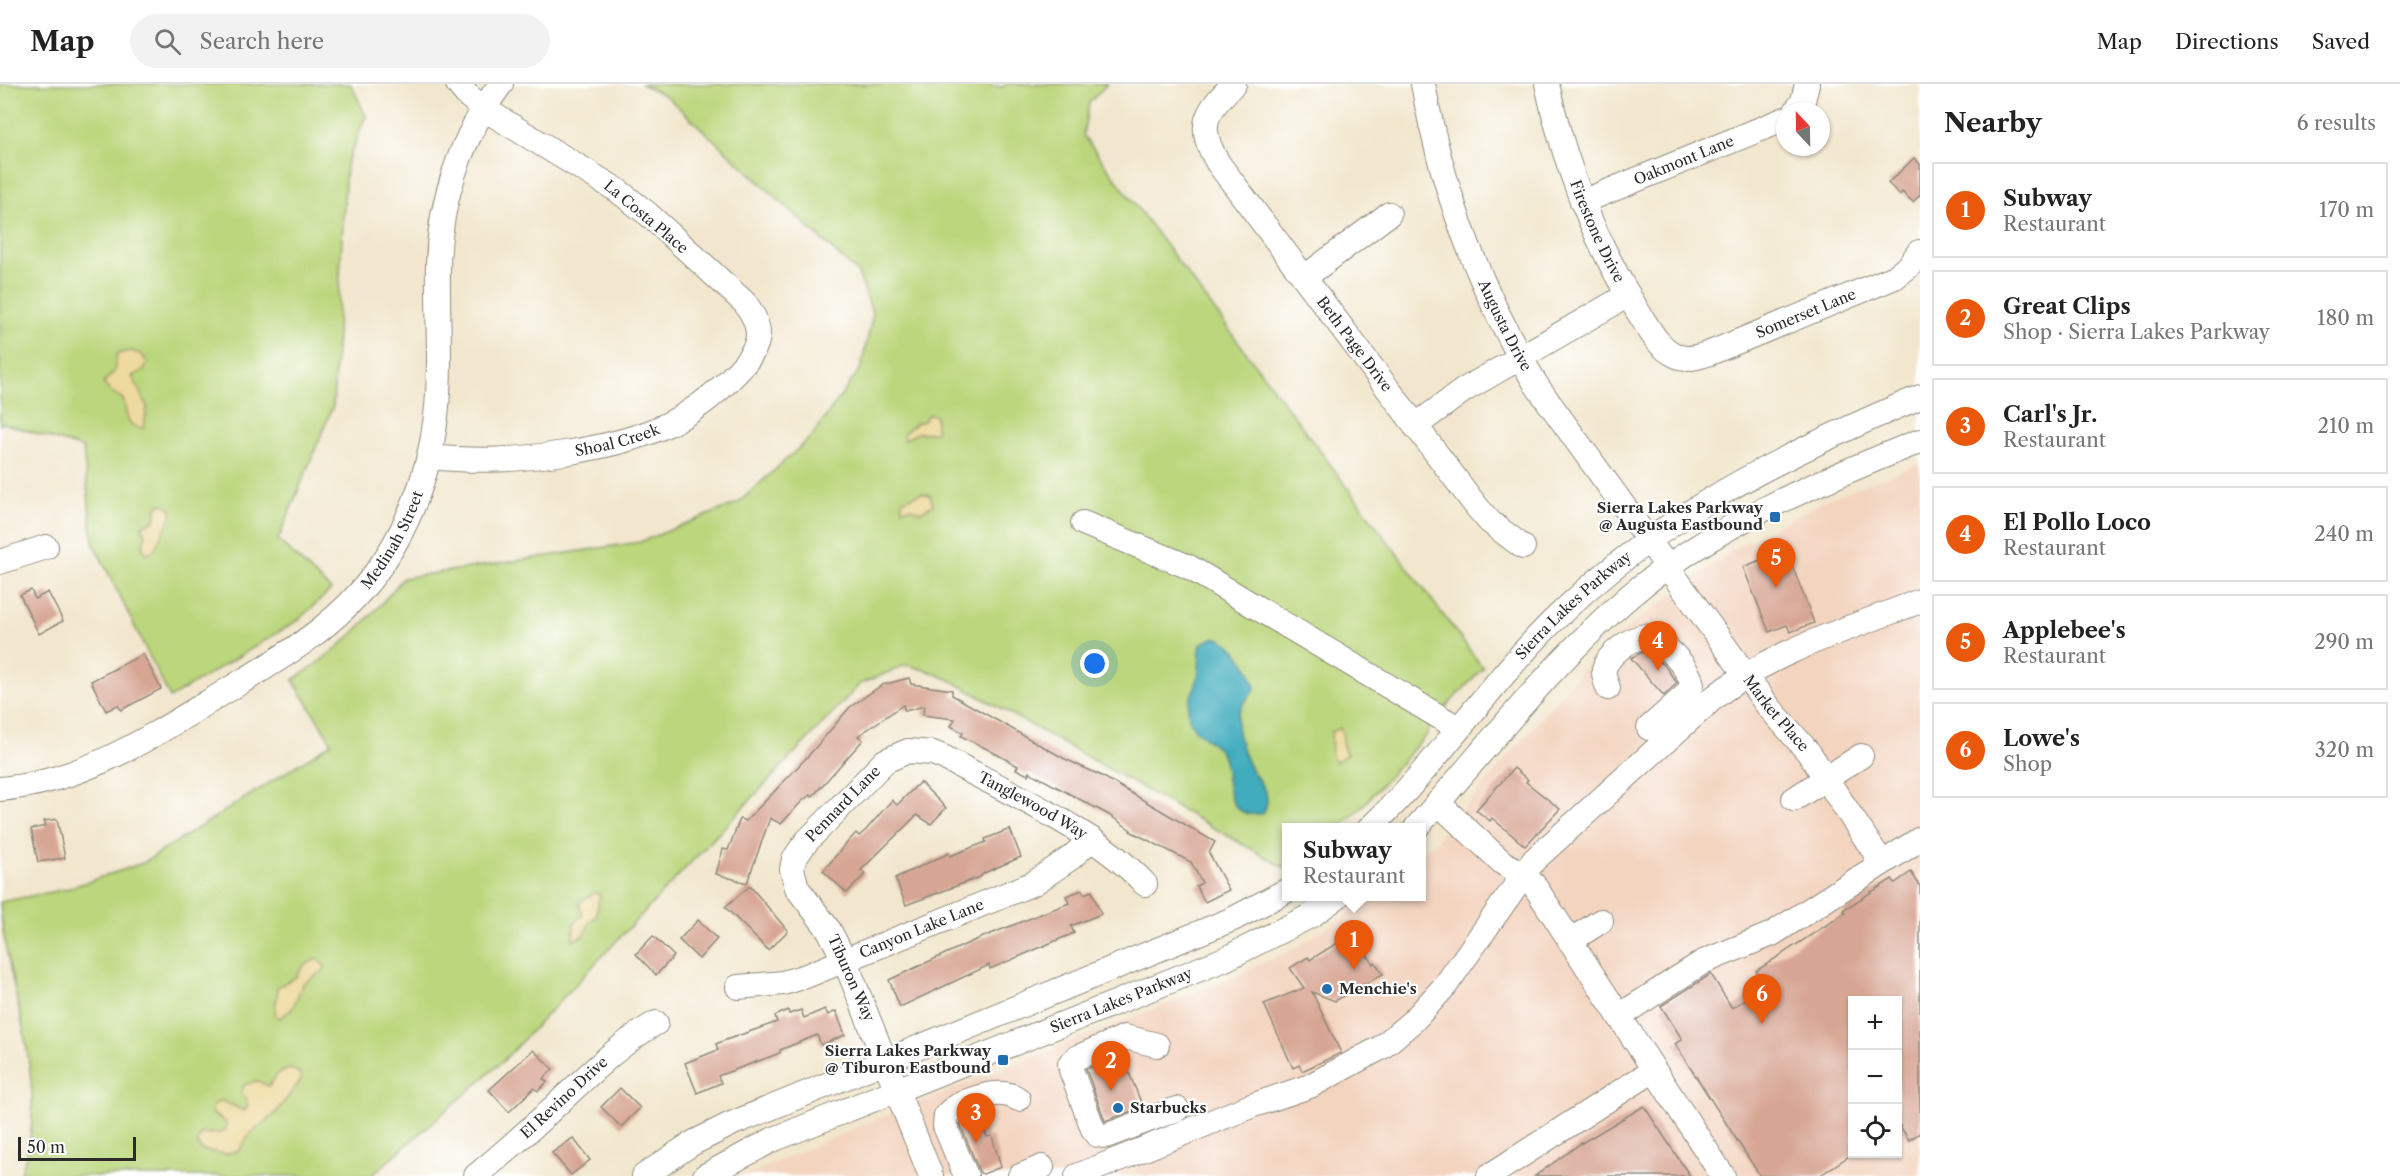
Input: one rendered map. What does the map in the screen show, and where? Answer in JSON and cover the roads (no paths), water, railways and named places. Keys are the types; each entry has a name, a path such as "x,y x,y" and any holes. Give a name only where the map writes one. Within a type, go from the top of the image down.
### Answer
{"street":[{"name":"La Costa Place","path":"458,84 484,109 602,180 633,202 745,303 758,328"},
{"name":"Medinah Street","path":"0,789 65,777 110,759 192,712 319,632 357,595 384,561 411,510 429,457 439,380 438,266 443,219 460,157 484,109 501,84"},
{"name":"Beth Page Drive","path":"1234,84 1213,105 1204,127 1206,139 1218,163 1483,514 1505,536 1523,548"},
{"name":"Augusta Drive","path":"1423,84 1441,163 1456,213 1486,290 1520,358 1537,386 1668,567"},
{"name":"Firestone Drive","path":"1547,84 1563,145 1582,202 1628,295 1658,342 1674,355 1682,358"},
{"name":"Oakmont Lane","path":"1582,202 1776,123"},
{"path":"1305,278 1389,214"},
{"name":"Somerset Lane","path":"1682,358 1710,352 1895,277 1910,266 1919,252"},
{"path":"1415,426 1464,390 1628,295"},
{"name":"Shoal Creek","path":"429,457 479,462 514,460 612,445 654,433 693,412 721,389 752,356 759,338 758,328"},
{"name":"Sierra Lakes Parkway","path":"1375,823 1399,800 1458,728 1550,624 1605,573 1698,505 1764,467 1920,397"},
{"name":"Sierra Lakes Parkway","path":"1420,823 1564,657 1634,593 1668,567 1765,507 1830,477 1920,441"},
{"path":"1083,523 1189,567 1458,728"},
{"path":"0,561 46,548"},
{"name":"Market Place","path":"1668,567 1768,706 1809,753 1882,863"},
{"path":"1077,1176 1257,1104 1310,1086 1382,1047 1414,1020 1445,986 1522,874 1540,854 1711,700 1746,674 1783,656 1920,601"},
{"path":"1608,688 1604,674 1607,663 1629,642 1645,636 1660,643 1688,674 1692,685 1687,694 1649,728"},
{"name":"Tanglewood Way","path":"908,751 920,751 945,758 1090,839 1120,859 1145,884"},
{"name":"Pennard Lane","path":"792,869 799,850 875,768 896,755 908,751"},
{"path":"1794,799 1861,756"},
{"path":"1438,803 1503,863 1522,874 1534,885 1723,1176"},
{"name":"Canyon Lake Lane","path":"738,987 783,983 845,961 1034,883 1072,857 1090,839"},
{"path":"1619,1016 1703,962 1772,934 1920,839"},
{"name":"Tiburon Way","path":"792,869 797,888 825,924 845,961 886,1059"},
{"path":"644,1176 691,1144 731,1124 1233,919 1282,894"},
{"name":"Sierra Lakes Parkway","path":"705,1176 772,1140 1225,959 1312,915 1332,901"},
{"path":"1570,941 1601,921"},
{"name":"El Revino Drive","path":"477,1176 549,1112 594,1067 635,1035 656,1023"},
{"path":"1157,1045 1125,1037 1076,1058 1070,1064 1071,1070 1093,1129 1098,1135 1106,1136 1177,1108"},
{"path":"886,1059 931,1176"},
{"path":"1489,1176 1654,1070"},
{"path":"966,1176 945,1126 946,1115 955,1108 992,1093 1006,1092 1018,1100"}],"water":[{"path":"1214,637 1221,639 1235,650 1246,665 1253,681 1255,689 1241,708 1237,717 1237,726 1246,759 1267,796 1266,808 1262,814 1248,814 1238,809 1232,801 1226,768 1219,750 1196,730 1189,719 1189,704 1198,676 1201,644"}],"place":[{"name":"Sierra Lakes Parkway @ Augusta Eastbound","path":"1775,517"},
{"name":"Applebee's","path":"1776,588"},
{"name":"El Pollo Loco","path":"1658,671"},
{"name":"Subway","path":"1354,970"},
{"name":"Menchie's","path":"1327,989"},
{"name":"Lowe's","path":"1762,1024"},
{"name":"Sierra Lakes Parkway @ Tiburon Eastbound","path":"1003,1060"},
{"name":"Great Clips","path":"1111,1091"},
{"name":"Starbucks","path":"1118,1108"},
{"name":"Carl's Jr.","path":"976,1143"}]}
